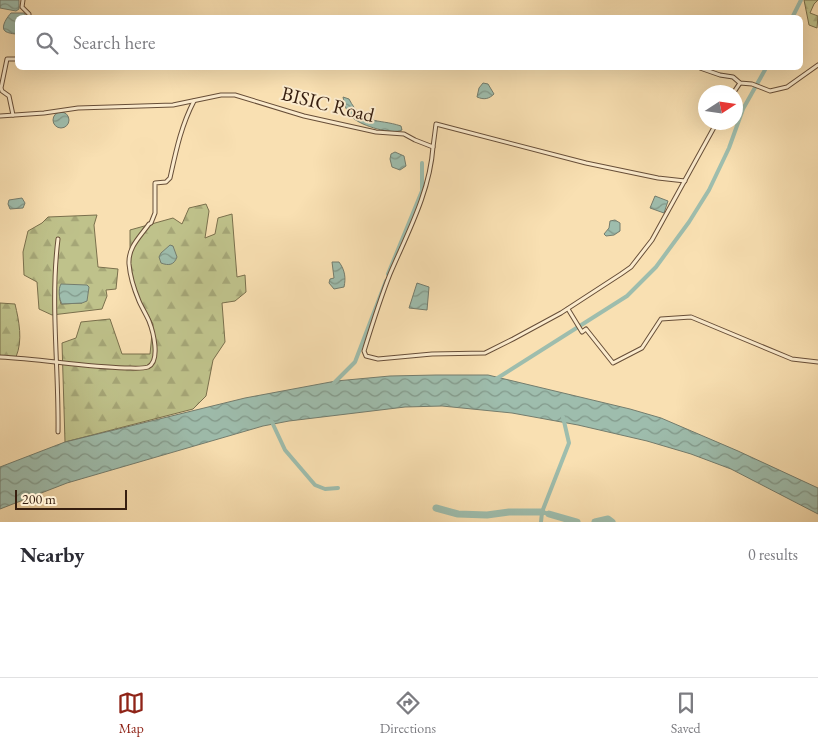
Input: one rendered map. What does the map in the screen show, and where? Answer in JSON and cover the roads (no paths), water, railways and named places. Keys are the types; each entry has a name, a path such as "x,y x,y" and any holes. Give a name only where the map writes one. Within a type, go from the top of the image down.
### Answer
{"street":[{"path":"23,0 22,7 29,15"},
{"path":"13,115 9,96 1,88 7,59 15,59"},
{"path":"706,70 733,77 740,83 752,84 770,91 787,87 818,65"},
{"name":"BISIC Road","path":"0,116 44,113 78,108 173,105 221,95 235,95 304,116 376,132 404,134 433,147"},
{"path":"0,357 97,366 143,368 148,367 154,362 156,357 155,347 149,321 138,300 131,275 129,264 130,249 151,223 156,205 155,183 166,182 170,178 180,134 194,101"},
{"path":"685,182 586,164 436,124 428,178 402,249 378,305 364,354 370,358 378,359 485,352 568,309 632,266 652,240 685,182 713,130"},
{"path":"58,239 54,300 58,432"},
{"path":"568,309 582,332 586,329 613,363 642,348 646,339 661,319 691,317 792,359 818,362"}],"water":[{"path":"0,0 19,0 19,9 16,11 0,8"},
{"path":"11,13 24,13 26,15 15,15 15,34 5,31 3,27"},
{"path":"483,83 488,84 494,94 484,99 477,97 479,88"},
{"path":"343,97 349,99 354,108 365,117 401,126 402,130 384,131 357,121 347,111"},
{"path":"58,112 64,112 69,117 67,126 58,128 53,123 53,117"},
{"path":"395,152 404,156 406,166 400,170 392,167 391,154"},
{"path":"655,196 668,201 664,213 650,208"},
{"path":"22,198 25,203 23,208 10,209 9,200"},
{"path":"615,220 620,223 620,231 614,235 606,236 604,234 609,228 610,221"},
{"path":"170,245 173,246 177,257 176,260 171,264 161,263 159,257 161,253"},
{"path":"332,262 339,262 343,268 345,277 344,287 334,289 329,283 330,279 334,278"},
{"path":"417,283 429,287 427,310 409,308"},
{"path":"61,284 87,285 89,287 87,301 62,304 59,294"},
{"path":"488,375 661,418 818,488 818,514 731,469 691,454 647,441 578,425 512,413 442,406 405,407 289,421 263,426 67,483 0,509 0,467 65,442 245,398 336,381 390,376"}],"waterway":[{"path":"794,15 801,0"},
{"path":"496,379 627,296 656,267 689,222 709,190 729,148 743,109 765,70"},
{"path":"388,274 422,191 422,163"},
{"path":"333,384 355,362 386,281"},
{"path":"549,514 542,512 569,443 563,417"},
{"path":"271,420 285,450 315,485 325,489 338,488"},
{"path":"436,508 458,514 487,515 509,512 542,512"},
{"path":"541,522 542,512"},
{"path":"549,514 577,522"},
{"path":"595,522 608,519 612,522"}]}
